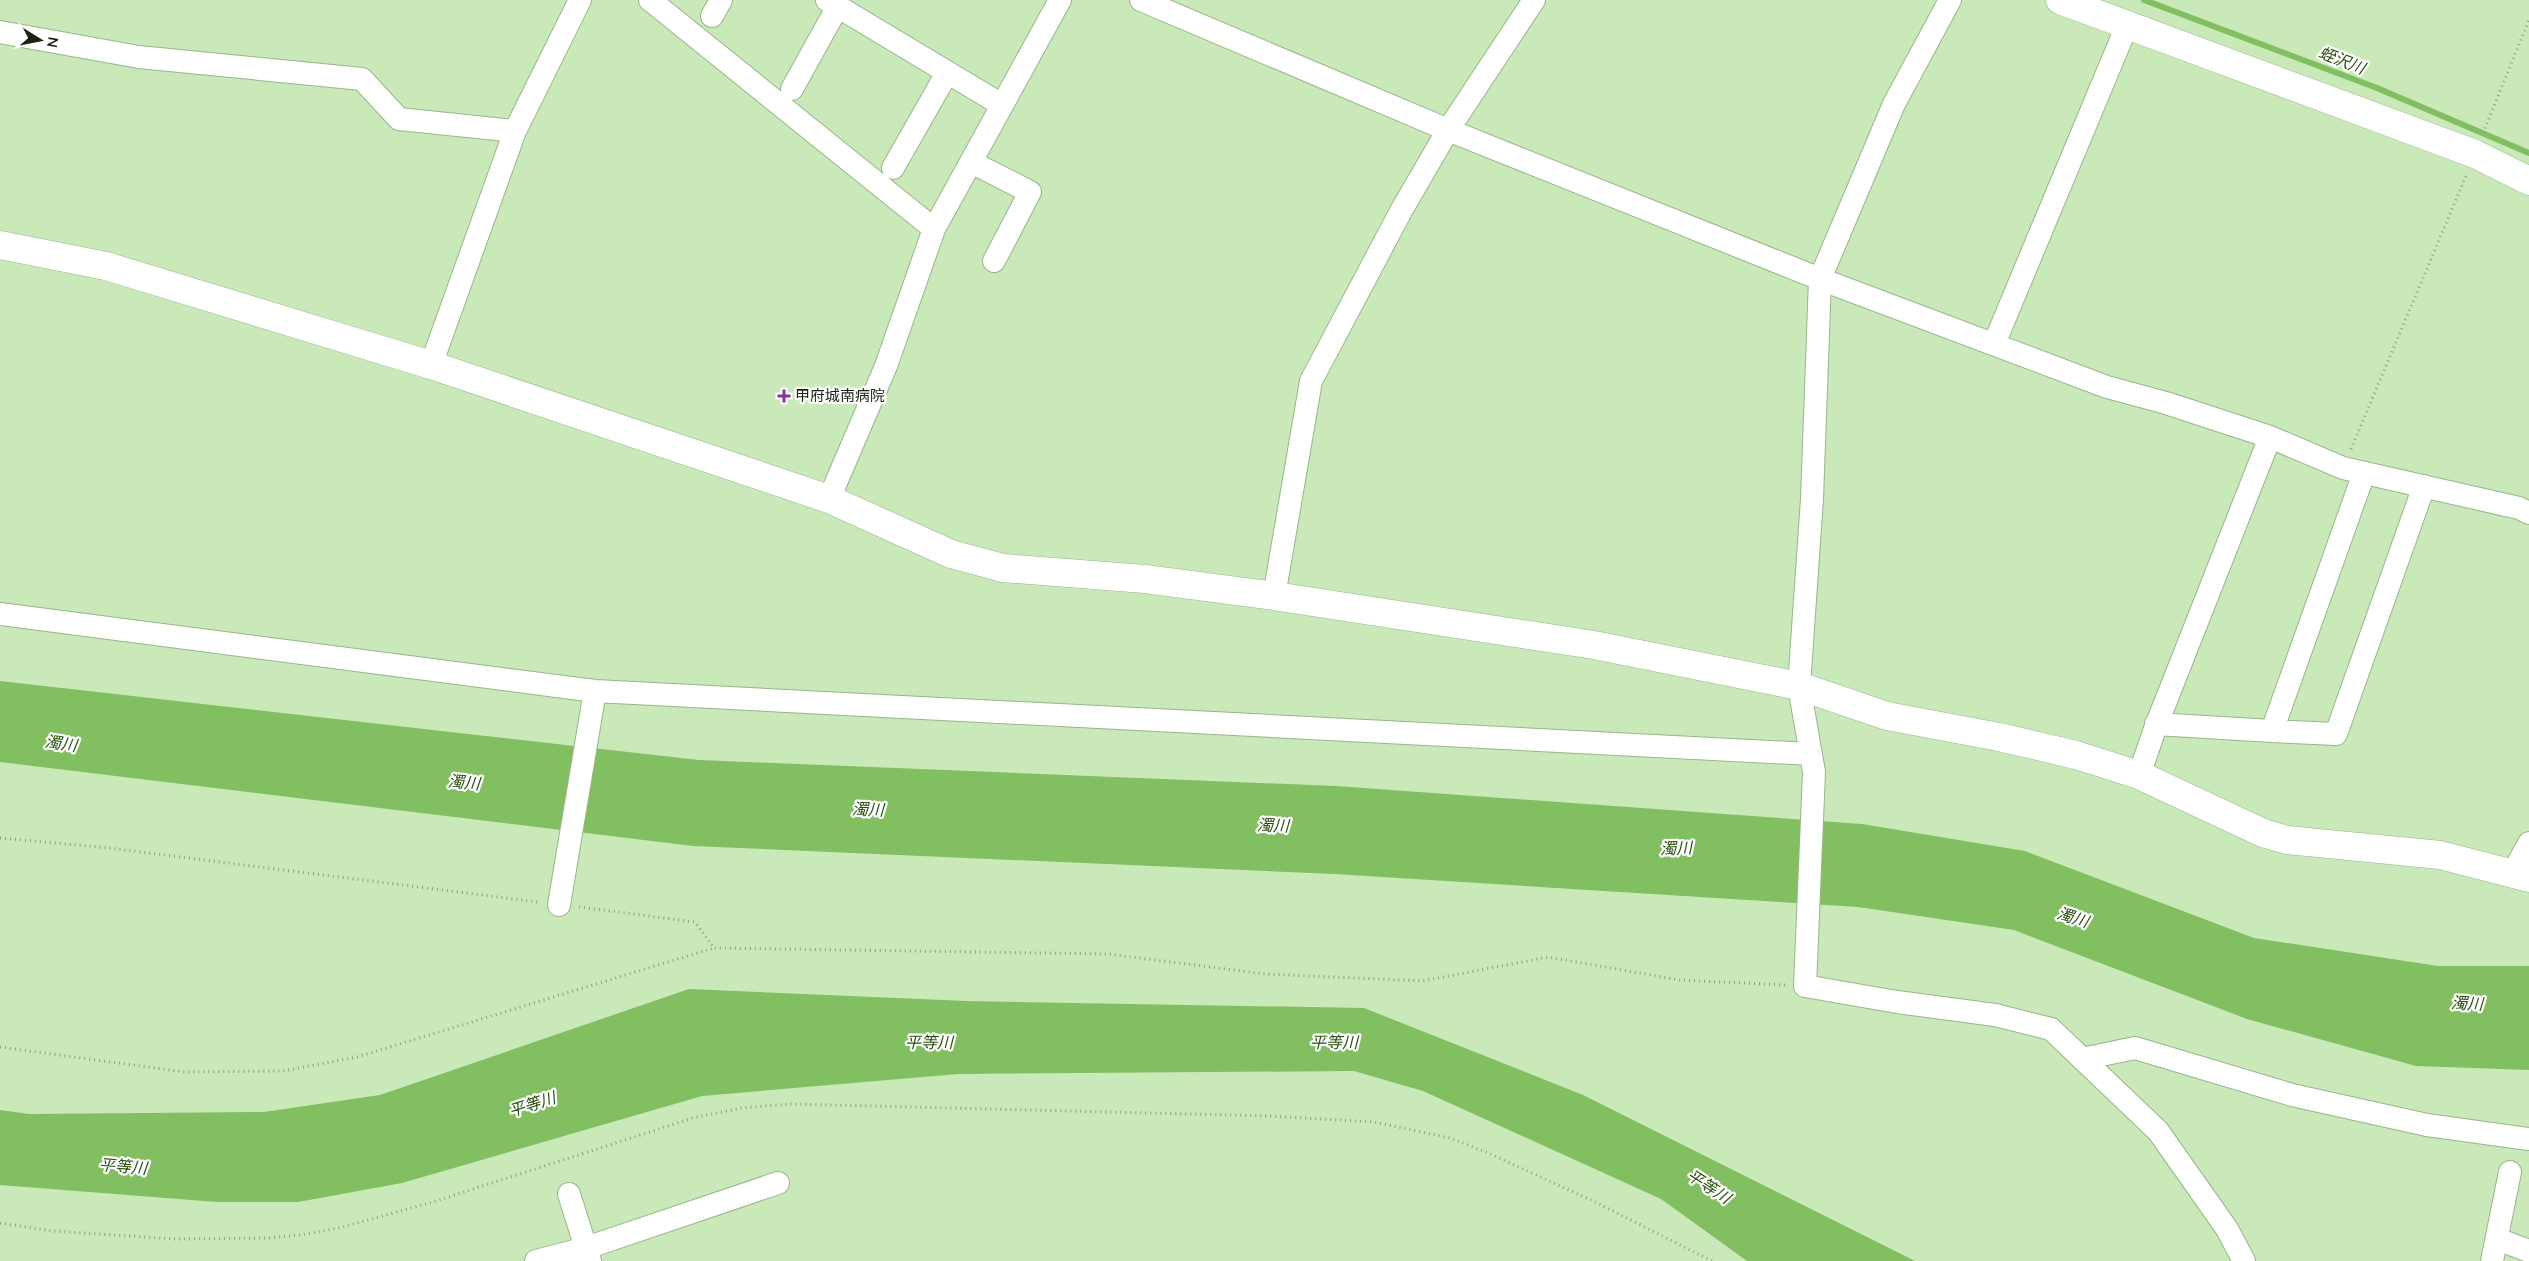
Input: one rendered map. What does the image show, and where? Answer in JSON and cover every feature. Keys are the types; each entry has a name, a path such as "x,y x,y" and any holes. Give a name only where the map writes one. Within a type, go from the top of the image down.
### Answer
{"street":[{"path":"431,365 514,131 580,0"},
{"path":"650,0 934,229"},
{"path":"829,499 886,366 934,229 1060,0"},
{"path":"1274,596 1311,380 1401,211 1448,130 1534,0"},
{"path":"1950,0 1894,104 1820,279 1812,499 1799,686 1812,763 1806,977 1897,1002 1995,1015 2051,1030 2158,1131 2227,1229 2244,1261"},
{"path":"2060,0 2128,23 2475,154 2529,182"},
{"path":"1147,1 1448,130 1820,279 2107,387 2166,403 2270,437 2354,470 2519,508 2529,513"},
{"path":"792,89 844,5 948,73 1002,105"},
{"path":"1994,344 2128,23"},
{"path":"0,32 139,57 362,78 399,119 514,131"},
{"path":"893,168 948,73"},
{"path":"971,162 1030,192 994,261"},
{"path":"0,245 106,266 431,365 829,499 951,554 1003,568 1145,579 1274,596 1594,645 1799,686 1887,716 2016,741 2076,755 2139,775 2263,833 2287,840 2440,855 2520,876 2529,843"},
{"path":"2139,775 2156,724 2270,437"},
{"path":"2272,731 2354,470"},
{"path":"2156,724 2336,734 2424,486"},
{"path":"0,614 593,699 1812,763"},
{"path":"560,895 593,699"},
{"path":"2082,1059 2134,1048 2302,1097 2427,1125 2529,1139"},
{"path":"2492,1261 2510,1172"},
{"path":"536,1261 588,1255 778,1183"},
{"path":"569,1194 588,1255"},
{"path":"2497,1239 2529,1251"}],"path":[{"path":"2488,121 2529,20"},
{"path":"2354,470 2475,154"},
{"path":"0,838 560,895 695,922 714,948"},
{"path":"0,1047 185,1072 283,1071 357,1057 714,948 1108,954 1265,974 1423,981 1548,958 1679,980 1806,977"},
{"path":"0,1223 52,1231 176,1238 268,1238 300,1235 378,1218 693,1118 741,1108 791,1104 1021,1108 1269,1116 1374,1122 1450,1138 1529,1170 1712,1261"}],"water":[{"name":"濁川","path":"0,681 699,760 1336,786 1862,824 2025,851 2254,938 2438,966 2529,966 2529,1070 2416,1066 2247,1019 2014,930 1858,907 1335,874 693,846 0,762"},
{"name":"平等川","path":"689,989 966,1001 1364,1008 1583,1095 1915,1261 1747,1261 1661,1199 1423,1091 1354,1071 958,1074 702,1096 402,1183 298,1202 217,1202 0,1185 0,1110 29,1114 264,1112 380,1095"}],"waterway":[{"name":"蛭沢川","path":"2144,0 2377,88 2529,153"}],"place":[{"name":"甲府城南病院","path":"784,396"}]}
